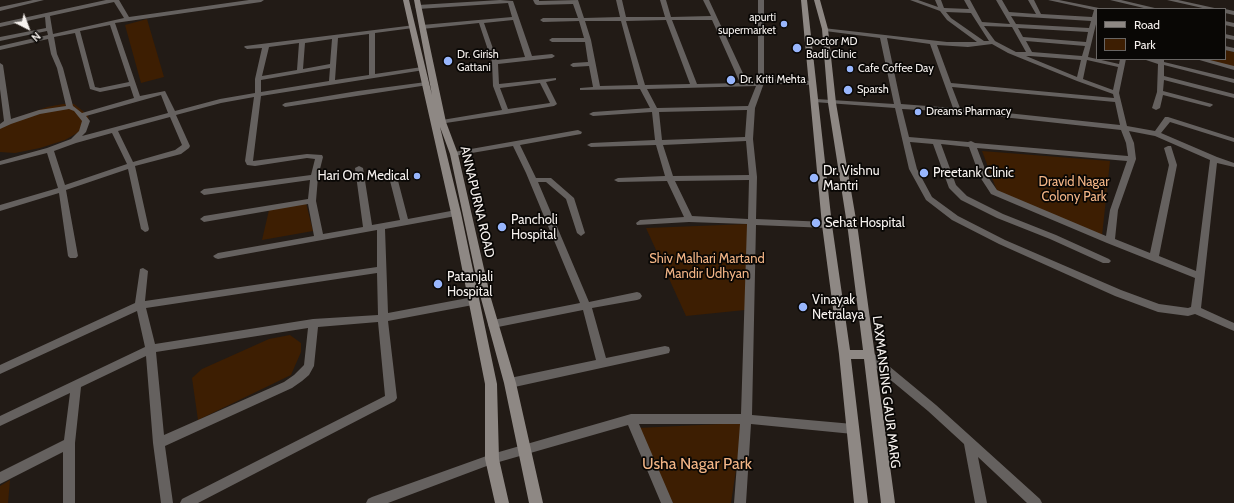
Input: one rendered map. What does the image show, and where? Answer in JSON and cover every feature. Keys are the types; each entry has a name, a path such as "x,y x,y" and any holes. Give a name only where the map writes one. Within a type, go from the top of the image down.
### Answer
{"main road":[{"name":"ANNAPURNA ROAD","path":"406,0 417,27 442,122 454,154 485,295 510,383 536,503"},
{"path":"804,0 816,102 827,225 845,354 861,503"},
{"name":"LAXMANSING GAUR MARG","path":"817,0 825,29 832,103 852,231 888,503"},
{"name":"ANNAPURNA ROAD","path":"418,4 417,27 422,69 456,213 491,384 492,459 502,503"},
{"path":"845,354 868,355"}],"street":[{"path":"0,9 41,0"},
{"path":"0,25 115,0 127,19"},
{"path":"0,38 77,30 127,19 261,0"},
{"path":"536,0 537,3 575,1 588,40 591,64 597,88"},
{"path":"619,0 642,87 655,110 659,143 670,179 689,219"},
{"path":"663,0 668,18 694,85"},
{"path":"706,0 744,84"},
{"path":"740,503 746,419 752,221 753,177 749,140 751,108 761,82 761,0"},
{"path":"913,0 942,10 973,11"},
{"path":"938,0 942,10 949,19 982,43"},
{"path":"967,0 980,24 993,42 1015,54 1078,80 1116,93"},
{"path":"999,0 1030,54"},
{"path":"1030,0 1039,15"},
{"path":"1051,0 1096,9"},
{"path":"1113,0 1131,6 1148,8"},
{"path":"1170,0 1200,3 1213,8"},
{"path":"418,4 510,1 529,58"},
{"path":"47,14 54,54 60,68 70,107 82,115 86,121 82,132 73,141"},
{"path":"1007,14 1095,19"},
{"path":"1078,80 1096,14"},
{"path":"247,47 266,46 417,27 516,18"},
{"path":"543,20 714,18"},
{"path":"112,22 138,99"},
{"path":"481,22 495,62 496,86 506,112"},
{"path":"980,24 1091,30"},
{"path":"825,29 933,43 968,45 993,42"},
{"path":"77,30 92,88 100,90 133,82"},
{"path":"0,48 50,32"},
{"path":"372,32 372,77"},
{"path":"883,36 905,139 913,169 929,198 935,204 955,218 1009,245 1118,293 1158,308 1188,312 1196,310 1234,326"},
{"path":"332,82 335,37"},
{"path":"552,40 588,40"},
{"path":"1023,40 1088,44"},
{"path":"300,72 302,41"},
{"path":"933,43 957,110"},
{"path":"266,46 258,79 258,94 249,158 250,163 315,155 319,157 314,178 312,201 319,237"},
{"path":"1015,54 1096,59"},
{"path":"495,62 552,56"},
{"path":"1100,60 1122,63 1116,93 1124,128 1130,143 1132,159 1114,210 1110,241"},
{"path":"1203,60 1234,68"},
{"path":"1156,108 1160,92 1161,61 1234,82"},
{"path":"573,65 591,64"},
{"path":"0,65 8,122"},
{"path":"258,79 334,65"},
{"path":"0,163 50,150 73,141 220,101 332,82 422,69"},
{"path":"1160,77 1234,96"},
{"path":"496,86 554,79"},
{"path":"442,122 554,104 542,80"},
{"path":"582,89 744,84 761,82 813,83"},
{"path":"284,105 426,84"},
{"path":"948,85 1117,100"},
{"path":"0,208 62,189 131,164 178,152 186,146 163,92 82,115"},
{"path":"1160,92 1210,105"},
{"path":"816,102 957,110 1124,128 1157,134 1234,165"},
{"path":"0,127 8,122 39,112 70,107"},
{"path":"593,114 655,110 751,108"},
{"path":"1157,134 1168,119 1234,140"},
{"path":"114,130 131,164 145,229"},
{"path":"454,154 578,132"},
{"path":"905,139 971,143 1132,159"},
{"path":"591,145 749,140"},
{"path":"936,141 952,186 964,198 1000,216 1054,237 1106,261"},
{"path":"515,143 586,305 602,362"},
{"path":"971,143 984,177 994,192 1110,241 1200,276"},
{"path":"1154,258 1173,165 1168,148"},
{"path":"50,150 62,189 73,256"},
{"path":"1196,310 1214,158"},
{"path":"0,159 9,160"},
{"path":"359,168 368,228"},
{"path":"392,173 405,222"},
{"path":"618,180 753,177"},
{"path":"204,192 314,178"},
{"path":"532,180 548,180 570,198 574,206 581,233"},
{"path":"204,219 312,201"},
{"path":"218,256 456,213"},
{"path":"640,223 689,219 827,225"},
{"path":"186,503 391,398 383,318 381,226"},
{"path":"0,370 140,305 383,268"},
{"path":"143,271 140,305 151,349 159,443 167,503"},
{"path":"493,324 637,296"},
{"path":"0,421 151,349 313,323 383,318 473,301"},
{"path":"159,443 288,385 298,378 309,366 313,323"},
{"path":"510,383 602,362 665,350"},
{"path":"868,355 932,408 1036,503"},
{"path":"68,502 69,443 76,384"},
{"path":"372,503 492,459 631,420 746,419 853,429"},
{"path":"631,420 668,503"},
{"path":"969,441 981,503"},
{"path":"0,478 69,443"}],"green space":[{"path":"147,19 164,77 141,83 125,25"},
{"path":"1226,50 1234,52 1234,67 1207,60 1226,60"},
{"path":"63,104 74,104 88,115 89,123 79,132 65,140 40,148 15,153 0,152 0,128 11,120 47,107"},
{"name":"Dravid Nagar Colony Park","path":"982,151 1110,161 1102,236 997,191"},
{"path":"306,203 313,231 262,240 269,210"},
{"name":"Shiv Malhari Martand Mandir Udhyan","path":"749,224 745,310 686,316 646,228"},
{"path":"290,335 301,343 301,352 291,375 198,420 192,378 202,369 269,339"},
{"name":"Usha Nagar Park","path":"743,423 731,503 673,503 637,428"},
{"path":"10,480 8,503 0,503 0,486"}],"place":[{"name":"apurti supermarket","path":"784,24"},
{"name":"Doctor MD Badli Clinic","path":"797,48"},
{"name":"Dr. Girish Gattani","path":"448,61"},
{"name":"Cafe Coffee Day","path":"850,69"},
{"name":"Dr. Kriti Mehta","path":"731,80"},
{"name":"Sparsh","path":"848,90"},
{"name":"Dreams Pharmacy","path":"918,112"},
{"name":"Preetank Clinic","path":"924,173"},
{"name":"Hari Om Medical","path":"417,176"},
{"name":"Dr. Vishnu Mantri","path":"814,178"},
{"name":"Sehat Hospital","path":"816,223"},
{"name":"Pancholi Hospital","path":"502,227"},
{"name":"Patanjali Hospital","path":"438,284"},
{"name":"Vinayak Netralaya","path":"803,307"}]}
